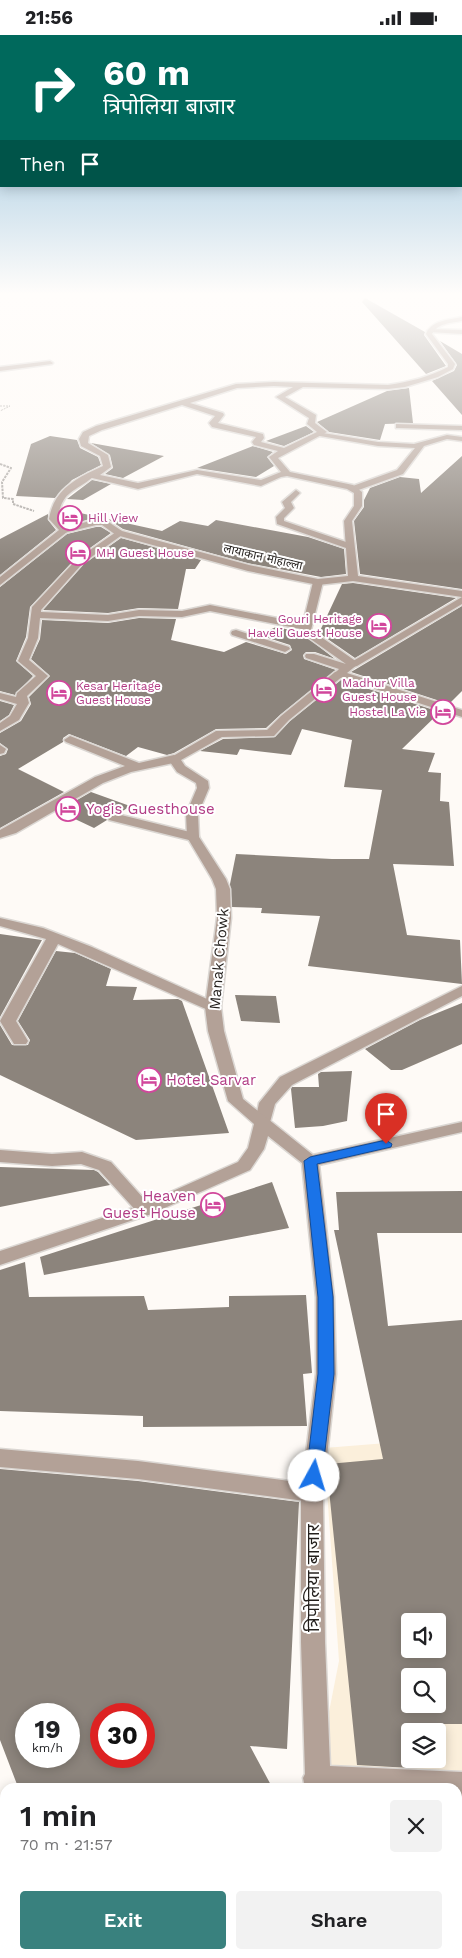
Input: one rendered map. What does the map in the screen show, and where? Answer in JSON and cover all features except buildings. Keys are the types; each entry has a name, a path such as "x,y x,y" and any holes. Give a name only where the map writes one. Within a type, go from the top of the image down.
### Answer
{"street":[{"path":"0,582 64,530 53,519 55,503 72,486 107,467 104,455 84,444 83,439 86,434 99,428 236,386 254,385"},
{"path":"277,385 388,387 406,385"},
{"path":"300,386 280,397 313,417 311,424 323,433 320,434"},
{"path":"184,403 220,415 213,423 215,425 260,436 257,443 285,451"},
{"path":"399,426 462,428"},
{"path":"287,474 274,457 320,434 378,444 420,446 447,437 462,439"},
{"path":"353,489 400,472 420,446"},
{"path":"92,475 138,486 197,471 261,483 268,481 278,474 287,474 353,489 358,492 358,506 348,521 353,578"},
{"path":"296,493 286,502 290,508 280,517 280,522 349,546"},
{"name":"लायाकान मोहाल्ला","path":"64,530 96,522 104,523 119,533 248,568 318,582 353,578 462,595"},
{"path":"0,728 15,718 23,702 21,695 43,676 22,661 33,638 34,615 41,604 80,561 119,533"},
{"path":"318,582 306,631 346,668"},
{"path":"0,833 11,830 99,780 138,767 174,759 220,733 270,734 285,718 346,668 462,600"},
{"path":"34,615 108,618 139,613 182,614 210,608 307,627"},
{"path":"236,633 285,649"},
{"path":"310,656 346,668 462,714"},
{"path":"0,696 23,702"},
{"path":"70,740 138,767"},
{"path":"113,817 193,837 192,814 203,788 202,781 181,769 174,759"},
{"name":"Manak Chowk","path":"193,837 219,879 223,889 224,918 213,1007 216,1031 236,1101 263,1122"},
{"path":"0,922 54,937 213,1007"},
{"path":"20,1041 8,1021 54,937"},
{"path":"0,1258 145,1210 244,1166 256,1149 267,1103 286,1081 462,990"},
{"path":"263,1122 310,1161 462,1127"},
{"path":"0,1157 52,1160 82,1158 106,1166 145,1210"},
{"name":"त्रिपोलिया बाजार","path":"310,1161 326,1297 326,1374 312,1493 313,1642 317,1783"},
{"path":"0,1458 138,1470 312,1493"}],"path":[{"path":"0,407 10,407 0,411"},
{"path":"0,464 11,467 5,473 2,483 3,498 12,499 13,505 35,512 34,521 39,527 64,530"}],"shaded area":[{"path":"462,1437 462,1783 317,1783 316,1778 339,1661 324,1448"}],"place":[{"name":"Hill View","path":"70,518"},
{"name":"MH Guest House","path":"78,553"},
{"name":"Gouri Heritage Haveli Guest House","path":"379,626"},
{"name":"Madhur Villa Guest House","path":"324,690"},
{"name":"Kesar Heritage Guest House","path":"59,693"},
{"name":"Hostel La Vie","path":"443,712"},
{"name":"Yogis Guesthouse","path":"68,809"},
{"name":"Hotel Sarvar","path":"149,1080"},
{"name":"Heaven Guest House","path":"213,1205"}],"route":[{"path":"314,1476 326,1374 326,1297 310,1161 386,1144"}]}
